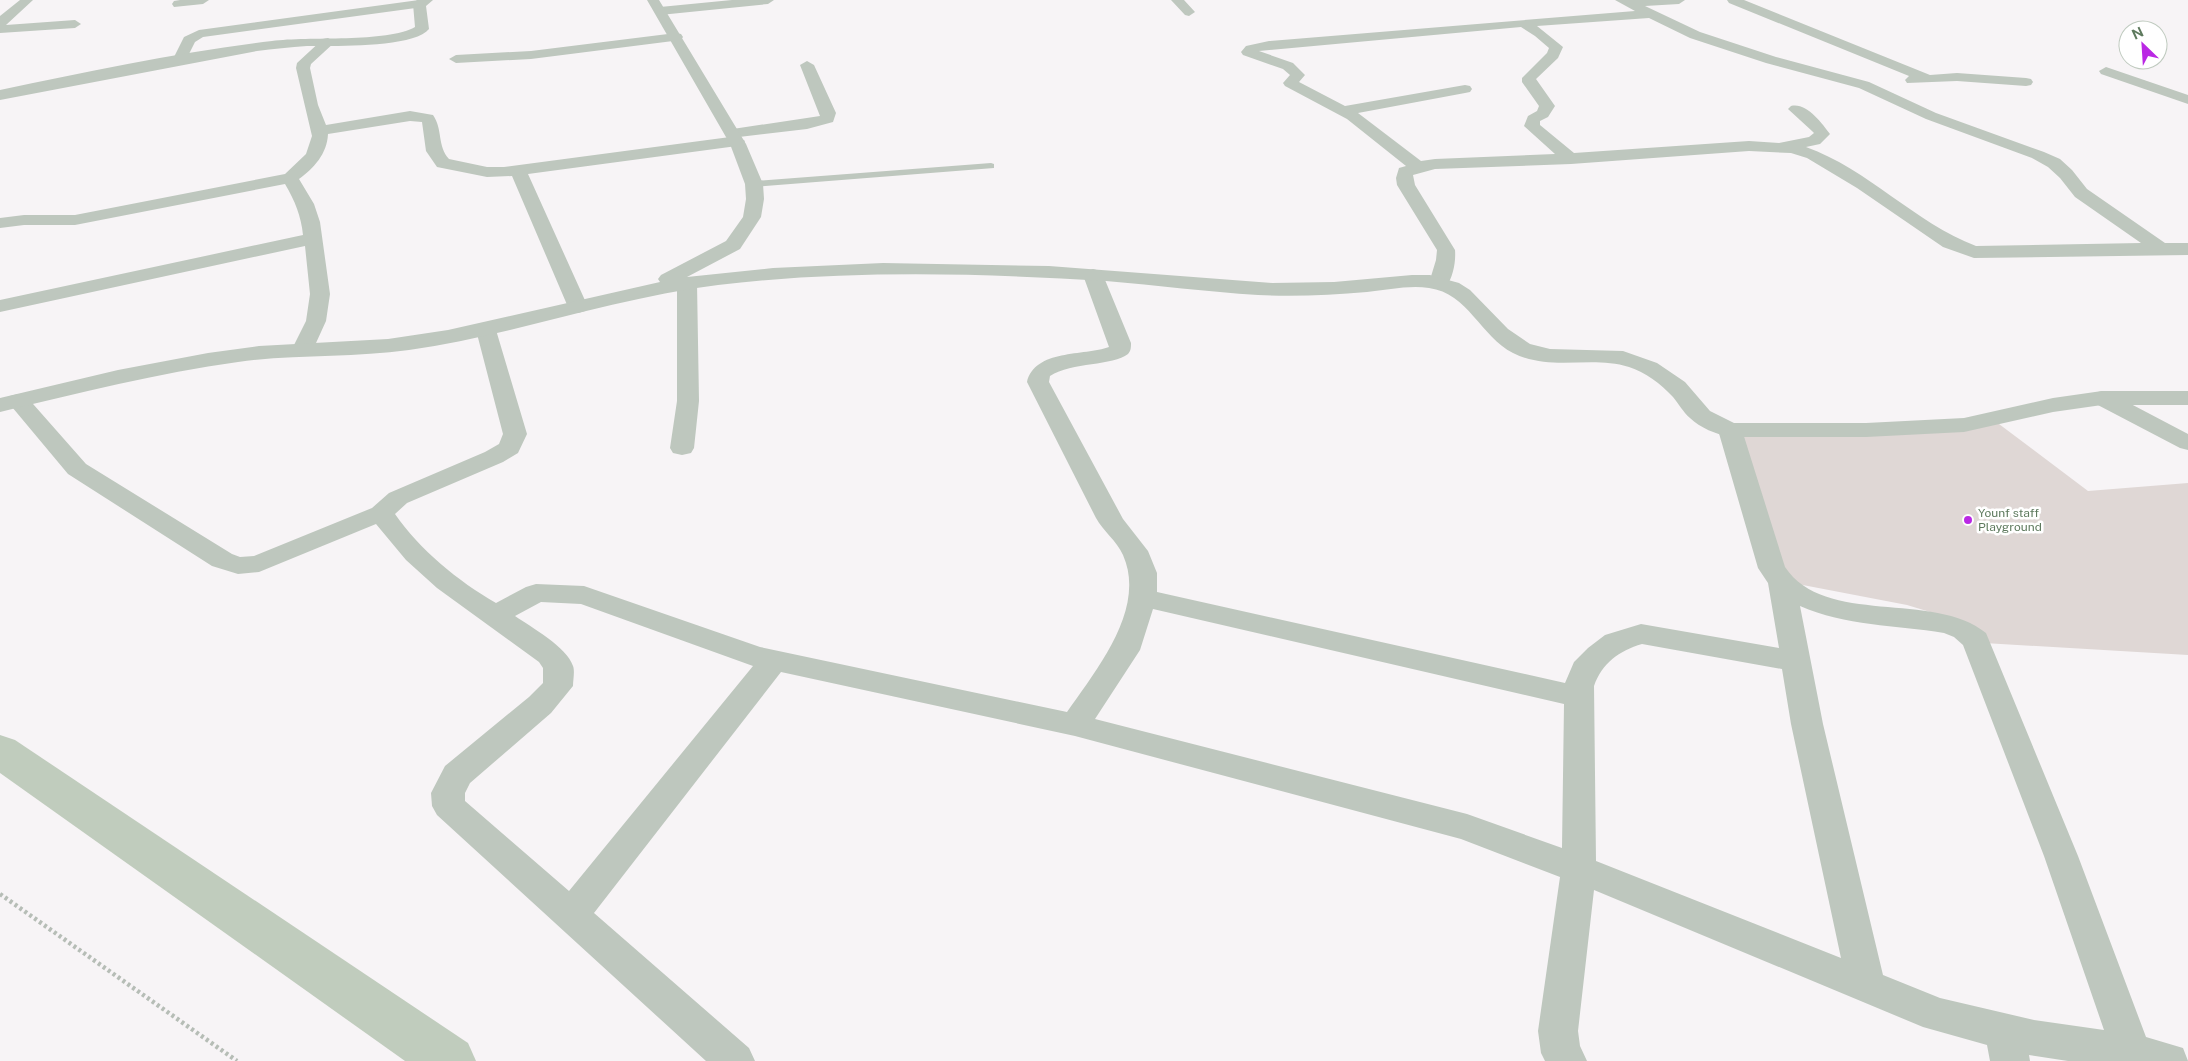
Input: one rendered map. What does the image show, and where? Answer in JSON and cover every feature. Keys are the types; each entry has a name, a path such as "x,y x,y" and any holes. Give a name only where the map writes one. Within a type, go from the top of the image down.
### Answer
{"street":[{"path":"0,23 27,0"},
{"path":"178,4 203,0"},
{"path":"650,289 733,245 752,217 755,199 754,184 734,137 656,5 760,0"},
{"path":"1177,0 1189,12"},
{"path":"1626,2 1679,0"},
{"path":"1733,0 1928,79"},
{"path":"0,95 179,61 267,47 379,39 419,32 422,29 423,2 200,34 189,40 179,61"},
{"path":"1626,2 1695,35 1771,60 1864,85 1931,116 2038,155 2054,163 2066,174 2081,193 2161,248"},
{"path":"1418,167 1368,127 1343,111 1290,83 1298,75 1288,66 1248,52 1251,49 1269,45 1651,14"},
{"path":"1523,23 1540,33 1556,47 1553,55 1529,78 1529,82 1548,106 1543,114 1533,119 1532,126 1571,158"},
{"path":"0,29 74,24"},
{"path":"456,59 531,55 676,37"},
{"path":"0,223 24,220 75,220 290,178 315,156 319,141 319,131 310,101 308,78 303,68 304,63 328,42"},
{"path":"319,131 420,116 428,118 430,122 430,140 438,159 443,163 488,172 518,170 734,137 828,119 828,113 807,65"},
{"path":"2106,72 2188,100"},
{"path":"1864,85 1957,77 2026,82"},
{"path":"1343,111 1465,89"},
{"path":"1439,283 1446,260 1446,250 1404,178 1405,172 1435,164 1772,146 1806,143 1819,138 1822,134 1818,128 1796,109"},
{"path":"1772,146 1793,148 1813,155 1863,184 1950,243 1965,250 1974,252 2188,249"},
{"path":"518,170 578,307"},
{"path":"290,178 305,204 311,222 320,294 316,321 303,349"},
{"path":"0,306 312,239"},
{"path":"9,403 91,383 239,355 303,349 378,347 486,330 650,289 687,283 793,272 910,269 1093,275 1284,289 1439,283 1465,295 1494,327 1517,347 1535,354 1552,357 1618,357 1650,367 1669,379 1698,412 1711,422 1730,430 1866,430 1964,425 2053,405 2102,398 2188,398"},
{"path":"1075,725 1125,650 1143,598 1143,573 1134,551 1111,522 1038,382 1040,373 1050,365 1108,356 1120,350 1120,343 1093,275"},
{"path":"682,448 688,402 687,283"},
{"path":"9,403 77,469 222,560 238,566 259,564 382,513 398,498 494,457 509,448 515,434 486,330"},
{"path":"2102,398 2188,443"},
{"path":"1730,430 1770,559 1782,583 1807,724 1866,986"},
{"path":"382,513 388,525 437,574 476,605 492,613 549,655 558,666 558,686 540,705 458,775 448,793 449,806 735,1061"},
{"path":"1782,583 1810,600 1840,608 1950,624 1964,630 1976,640 2061,856 2132,1052"},
{"path":"492,613 510,608 536,593 584,595 756,656 1075,725 1467,827 1741,933 2007,1046 2034,1038 2132,1052 2169,1061"},
{"path":"1143,598 1578,697"},
{"path":"1567,1061 1560,1053 1558,1031 1579,869 1578,686 1585,669 1614,642 1641,634 1796,661"},
{"path":"571,916 774,660"}],"lane":[{"path":"754,184 991,166"}],"path":[{"path":"0,894 237,1061"}],"shaded area":[{"name":"Younf staff Playground","path":"1991,418 2088,491 2188,483 2188,655 1984,643 1953,619 1907,605 1777,580 1730,431"}],"waterway":[{"path":"0,751 449,1061"}],"place":[{"name":"Younf staff Playground","path":"1968,520"}]}
